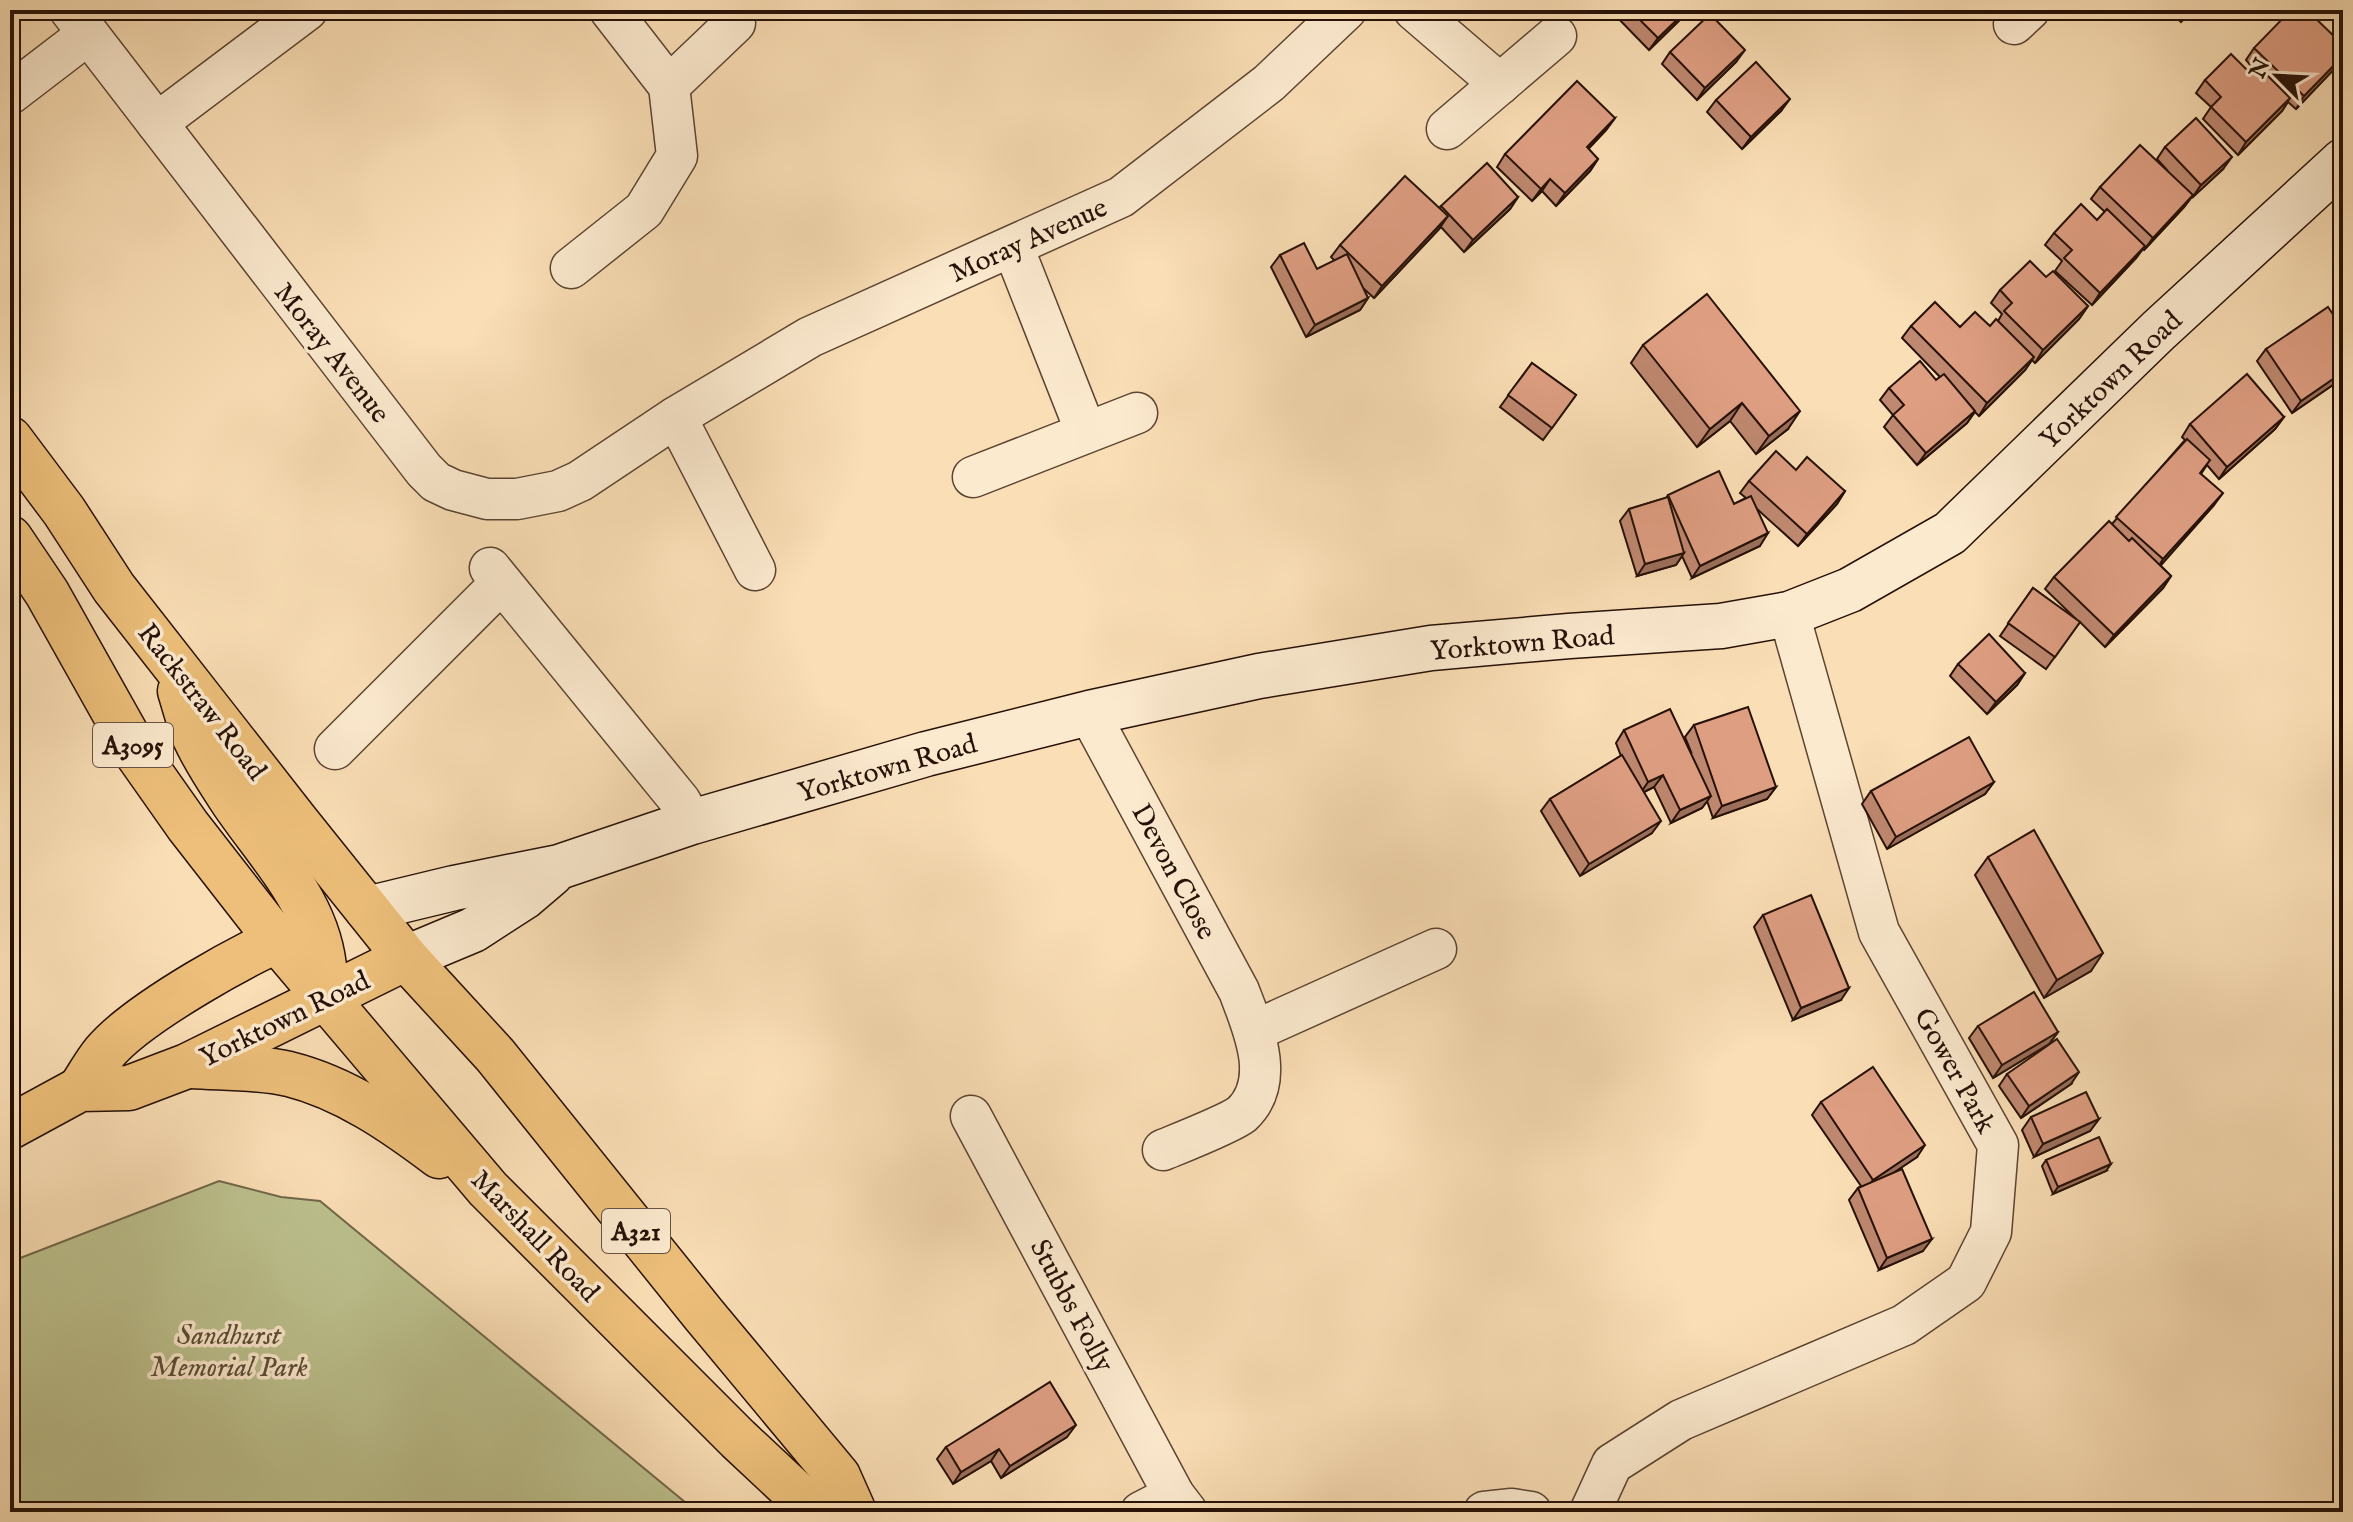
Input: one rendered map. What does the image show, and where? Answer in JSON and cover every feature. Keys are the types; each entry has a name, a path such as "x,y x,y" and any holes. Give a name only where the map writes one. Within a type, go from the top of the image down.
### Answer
{"main road":[{"name":"Rackstraw Road","path":"10,439 64,511 114,588 406,958"},
{"name":"A3095","path":"10,538 47,593 138,755 196,838 295,933 305,904 232,800 195,739 170,659"},
{"name":"Yorktown Road","path":"80,1089 105,1052 137,1024 295,933 367,909"},
{"name":"Marshall Road","path":"295,933 324,998 488,1189 738,1439 816,1512"},
{"name":"Yorktown Road","path":"10,1127 80,1089 129,1088 187,1066 406,958"},
{"name":"A321","path":"406,958 495,1055 838,1476 854,1512"},
{"path":"187,1066 286,1074 335,1090 402,1128 488,1189"}],"street":[{"path":"157,123 307,10"},
{"path":"571,268 644,210 677,156 669,86 610,10"},
{"name":"Moray Avenue","path":"78,22 436,482 487,499 517,499 558,491 580,481 676,417 810,337 1121,197 1269,83 1346,10"},
{"path":"1414,10 1500,84"},
{"path":"10,94 78,22"},
{"path":"669,86 735,23"},
{"path":"1447,129 1556,36"},
{"name":"Yorktown Road","path":"367,909 559,867 692,822 926,754 1089,713 1259,676 1431,648 1721,626 1789,614 1850,590 1950,533 2158,331 2343,161"},
{"path":"1013,247 1086,432"},
{"path":"973,477 1137,413"},
{"path":"676,417 755,570"},
{"path":"335,749 495,575 680,801 692,822"},
{"name":"Gower Park","path":"1590,1512 1612,1464 1681,1420 1904,1325 1966,1282 1991,1232 1998,1145 1879,932 1789,614"},
{"name":"Devon Close","path":"1089,713 1239,991 1254,1031 1259,1056 1259,1088 1241,1114 1163,1150"},
{"name":"Yorktown Road","path":"406,958 473,930 524,897 559,867"},
{"path":"1254,1031 1436,949"},
{"name":"Stubbs Folly","path":"971,1116 1167,1506"},
{"path":"1484,1512 1512,1509 1531,1512"}],"green space":[{"name":"Sandhurst Memorial Park","path":"219,1181 281,1197 320,1201 697,1512 10,1512 10,1262"}],"building":[{"path":"1630,10 1687,10 1658,38"},
{"path":"2291,10 2307,10 2343,45 2343,56 2304,96 2254,48"},
{"path":"1710,14 1745,50 1705,88 1670,52"},
{"path":"2231,54 2248,71 2256,64 2290,98 2246,142 2211,107 2221,97 2205,80"},
{"path":"1756,62 1790,99 1751,137 1716,100"},
{"path":"1577,81 1615,118 1587,147 1598,159 1565,193 1550,179 1541,189 1505,154"},
{"path":"2196,118 2232,157 2201,185 2165,147"},
{"path":"2140,145 2193,195 2153,238 2100,187"},
{"path":"1487,163 1518,197 1473,240 1441,206"},
{"path":"1405,176 1448,216 1382,286 1340,245"},
{"path":"2081,204 2097,220 2107,209 2145,246 2100,293 2064,258 2072,250 2054,233"},
{"path":"1304,243 1317,269 1347,254 1368,298 1315,325 1280,255"},
{"path":"2030,261 2046,277 2053,271 2088,306 2043,350 2004,311 2012,303 2000,290"},
{"path":"1707,294 1800,411 1769,436 1742,403 1710,429 1643,345"},
{"path":"1935,302 1960,327 1975,312 1990,326 1996,319 2034,357 1987,403 1911,326"},
{"path":"2328,307 2343,329 2343,372 2301,401 2266,349"},
{"path":"1920,361 1936,380 1944,374 1975,411 1926,453 1893,415 1904,405 1889,388"},
{"path":"1532,363 1576,395 1552,428 1508,395"},
{"path":"2247,374 2284,417 2227,467 2190,424"},
{"path":"2187,439 2210,460 2200,473 2223,493 2163,559 2116,517"},
{"path":"1776,451 1796,470 1807,457 1845,491 1807,534 1749,481"},
{"path":"1719,471 1734,504 1751,496 1768,533 1700,566 1668,495"},
{"path":"1668,497 1684,553 1645,564 1629,509"},
{"path":"2109,521 2129,541 2132,538 2171,576 2114,635 2054,577"},
{"path":"2033,588 2080,622 2055,657 2008,623"},
{"path":"1989,634 2025,673 1996,702 1958,664"},
{"path":"1748,707 1776,787 1722,806 1694,725"},
{"path":"1670,709 1711,796 1680,810 1663,775 1648,782 1624,730"},
{"path":"1969,737 1994,782 1896,837 1871,791"},
{"path":"1622,755 1661,821 1589,864 1550,799"},
{"path":"2034,830 2103,953 2057,980 1988,857"},
{"path":"1811,895 1849,988 1801,1008 1763,915"},
{"path":"2034,992 2058,1032 2002,1065 1978,1026"},
{"path":"2057,1039 2079,1072 2029,1106 2007,1074"},
{"path":"1873,1067 1925,1145 1873,1180 1821,1102"},
{"path":"2086,1092 2099,1119 2043,1144 2031,1117"},
{"path":"2099,1137 2111,1164 2058,1187 2046,1160"},
{"path":"1902,1169 1932,1239 1887,1258 1858,1188"},
{"path":"1050,1382 1076,1425 1010,1466 999,1449 961,1472 946,1447"}]}
